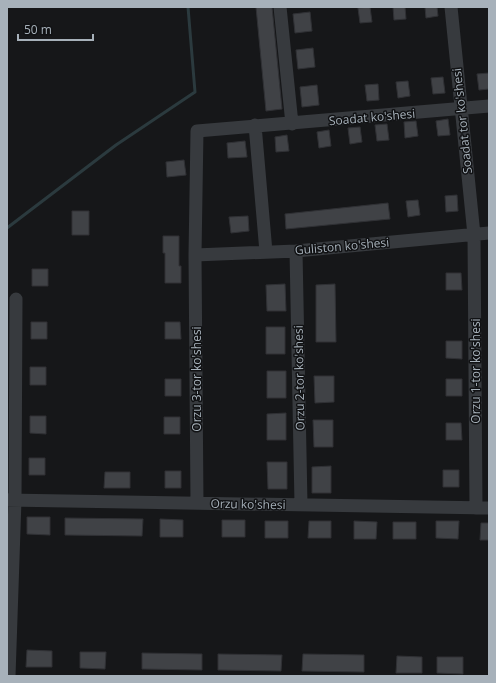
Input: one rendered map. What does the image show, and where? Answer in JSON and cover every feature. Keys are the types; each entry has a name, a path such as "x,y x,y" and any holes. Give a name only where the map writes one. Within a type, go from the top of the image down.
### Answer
{"street":[{"path":"280,7 292,124"},
{"name":"Soadat tor ko'shesi","path":"451,7 460,110 474,235"},
{"name":"Soadat ko'shesi","path":"255,125 292,124 460,110 489,106"},
{"path":"255,125 266,252"},
{"name":"Orzu 3-tor ko'shesi","path":"197,503 195,255 198,131 255,125"},
{"name":"Guliston ko'shesi","path":"195,255 296,251 489,233"},
{"name":"Orzu 1-tor ko'shesi","path":"474,235 482,508"},
{"name":"Orzu 2-tor ko'shesi","path":"296,251 301,504"},
{"path":"8,676 16,299"},
{"name":"Orzu ko'shesi","path":"11,500 482,508"}],"building":[{"path":"256,7 272,7 282,109 266,111"},
{"path":"370,7 372,22 360,23 358,8"},
{"path":"393,7 405,7 406,19 394,20"},
{"path":"425,7 437,7 438,16 426,18"},
{"path":"310,12 312,31 295,33 293,14"},
{"path":"313,48 315,67 298,69 296,50"},
{"path":"489,73 489,89 479,90 477,74"},
{"path":"443,77 445,93 433,94 431,78"},
{"path":"408,81 410,96 398,98 396,82"},
{"path":"378,84 379,100 367,101 365,85"},
{"path":"317,85 319,105 302,107 300,87"},
{"path":"448,119 450,135 438,136 436,121"},
{"path":"416,121 418,136 405,138 404,122"},
{"path":"387,124 389,140 377,141 375,125"},
{"path":"360,127 362,142 350,144 348,128"},
{"path":"329,130 331,146 319,148 317,132"},
{"path":"287,135 289,151 276,152 275,137"},
{"path":"245,141 247,157 228,158 227,143"},
{"path":"184,160 186,175 167,177 166,162"},
{"path":"457,195 458,211 446,212 445,196"},
{"path":"418,200 420,215 408,217 406,201"},
{"path":"388,203 390,219 286,229 285,214"},
{"path":"72,211 89,211 89,235 72,235"},
{"path":"248,216 249,231 231,233 229,217"},
{"path":"163,236 179,236 179,266 181,266 181,283 165,283 165,253 163,253"},
{"path":"32,269 48,269 48,286 32,286"},
{"path":"446,273 461,273 462,290 446,290"},
{"path":"285,284 286,311 267,311 266,285"},
{"path":"335,284 336,342 316,342 316,285"},
{"path":"31,322 47,322 47,339 31,339"},
{"path":"165,322 180,322 181,339 165,339"},
{"path":"266,327 285,327 285,354 266,354"},
{"path":"446,341 462,341 462,359 446,358"},
{"path":"30,367 46,367 46,385 30,385"},
{"path":"267,371 286,371 286,398 267,398"},
{"path":"314,376 334,376 334,402 315,403"},
{"path":"165,379 181,379 181,396 165,396"},
{"path":"446,379 462,379 462,396 446,396"},
{"path":"286,413 286,440 267,440 267,414"},
{"path":"30,416 46,416 46,434 30,433"},
{"path":"164,417 180,417 180,434 164,434"},
{"path":"313,420 333,420 333,447 314,447"},
{"path":"446,423 461,423 462,440 446,440"},
{"path":"29,458 45,458 45,475 29,475"},
{"path":"267,462 287,462 287,489 268,489"},
{"path":"331,466 331,493 312,493 312,467"},
{"path":"443,470 459,470 459,487 443,487"},
{"path":"165,471 181,471 181,488 165,488"},
{"path":"105,472 130,472 130,488 104,488"},
{"path":"27,517 50,517 50,535 27,534"},
{"path":"65,518 143,519 142,536 65,535"},
{"path":"160,519 183,520 183,537 160,537"},
{"path":"222,520 245,520 245,537 222,537"},
{"path":"265,521 288,521 288,538 265,538"},
{"path":"309,521 331,521 331,538 308,538"},
{"path":"354,521 377,522 376,539 354,539"},
{"path":"436,521 459,521 458,539 436,538"},
{"path":"393,522 416,522 416,539 393,539"},
{"path":"481,523 489,523 489,540 480,540"},
{"path":"27,650 52,651 52,667 26,667"},
{"path":"80,652 106,652 105,669 80,668"},
{"path":"142,653 202,654 202,670 142,669"},
{"path":"218,654 282,655 281,671 218,670"},
{"path":"303,654 364,655 364,672 302,671"},
{"path":"397,656 422,657 422,673 396,673"},
{"path":"437,657 463,657 463,674 437,673"}],"waterway":[{"path":"7,228 116,145 195,92 188,7"}]}
